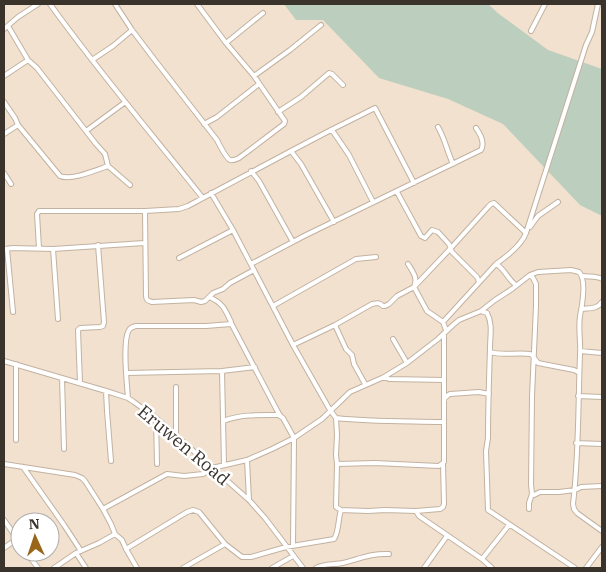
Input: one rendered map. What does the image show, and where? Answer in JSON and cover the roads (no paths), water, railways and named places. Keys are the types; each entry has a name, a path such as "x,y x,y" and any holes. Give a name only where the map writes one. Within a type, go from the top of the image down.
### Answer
{"street":[{"path":"38,4 18,17 6,28 28,60 37,68 105,154 108,166 130,185"},
{"path":"50,4 124,102 202,197"},
{"path":"115,4 132,30 230,160 234,160 240,158 284,124 285,121 254,76 226,43 198,4"},
{"path":"531,31 545,4"},
{"path":"443,322 496,264 524,238 586,45 592,32 598,4"},
{"path":"226,43 263,13"},
{"path":"254,76 321,25"},
{"path":"92,60 132,30"},
{"path":"4,76 28,60"},
{"path":"278,112 308,92 329,73 343,85"},
{"path":"204,124 217,117 259,84"},
{"path":"4,102 18,125 60,176 64,178 71,177 108,166"},
{"path":"86,131 124,102"},
{"path":"39,248 37,214 39,211 145,211 179,209 375,108 414,183"},
{"path":"4,134 18,125"},
{"path":"438,127 445,140 453,164"},
{"path":"252,264 373,202 481,150 483,145 481,135 476,128"},
{"path":"331,130 349,155 373,202"},
{"path":"290,151 301,164 334,222"},
{"path":"251,171 260,182 293,242"},
{"path":"4,173 11,184"},
{"path":"397,192 421,236 425,238 432,230 435,230 450,244 452,252 479,282"},
{"path":"211,193 252,264 293,345 336,418 338,435 336,507 341,510 368,512 384,510 416,511 440,509 444,504 445,331 443,322 427,311 414,287 416,278 408,264"},
{"path":"526,233 538,216 558,202"},
{"path":"293,345 372,304 377,303 386,306 397,296 414,287 488,207 494,203 526,233"},
{"path":"145,211 144,243 146,299 148,302 205,301 213,293 254,270"},
{"path":"179,258 233,230"},
{"path":"13,312 5,249 53,249 144,243"},
{"path":"80,383 78,330 80,328 100,327 103,326 104,322 98,245"},
{"path":"53,249 58,319"},
{"path":"273,306 356,259 376,257"},
{"path":"496,264 500,266 512,283 516,285"},
{"path":"103,509 168,474 203,474 212,468 247,460 294,438 322,419 350,392 384,377 407,363 459,320 481,311 530,275 538,272 571,270 579,272 583,276 602,279"},
{"path":"530,275 534,278 536,284 532,396 532,494 529,503 530,509"},
{"path":"583,276 580,351 579,364 576,371 578,396 573,504 574,509 602,531"},
{"path":"219,301 223,289"},
{"path":"209,297 219,301 226,311 294,438 293,546"},
{"path":"582,309 595,308 602,302"},
{"path":"481,311 487,313 491,330 486,450 487,508 509,525 575,568"},
{"path":"128,398 126,343 128,331 132,327 206,326 229,325 231,323"},
{"path":"334,324 346,350 352,355 354,364 365,384"},
{"path":"393,339 407,363"},
{"path":"580,351 602,353"},
{"path":"490,352 532,355 538,363 576,371"},
{"name":"Eruwen Road","path":"4,361 128,398 156,418 249,500 303,568"},
{"path":"16,364 16,440"},
{"path":"126,373 222,371 255,367"},
{"path":"222,371 224,465"},
{"path":"384,377 389,379 444,380"},
{"path":"62,378 64,449"},
{"path":"176,388 176,435"},
{"path":"106,391 111,462"},
{"path":"444,399 450,394 479,392 489,394"},
{"path":"578,396 602,397"},
{"path":"223,421 242,416 280,415"},
{"path":"156,418 157,464"},
{"path":"336,418 357,421 443,422"},
{"path":"576,443 602,444"},
{"path":"247,460 249,500"},
{"path":"338,464 375,463 439,466 443,463"},
{"path":"4,464 75,475 82,478 112,524 115,534 122,540 137,568"},
{"path":"23,467 64,525 86,568"},
{"path":"532,494 602,486"},
{"path":"126,549 193,510 198,512 225,544 246,558 286,547 334,539 337,535 341,510"},
{"path":"416,511 419,516 447,536 453,538 492,568"},
{"path":"482,559 509,525"},
{"path":"54,568 78,552 115,534"},
{"path":"424,568 447,536"},
{"path":"183,568 225,544"},
{"path":"586,568 602,547"},
{"path":"316,568 370,555 389,554"},
{"path":"272,568 293,556"}]}
